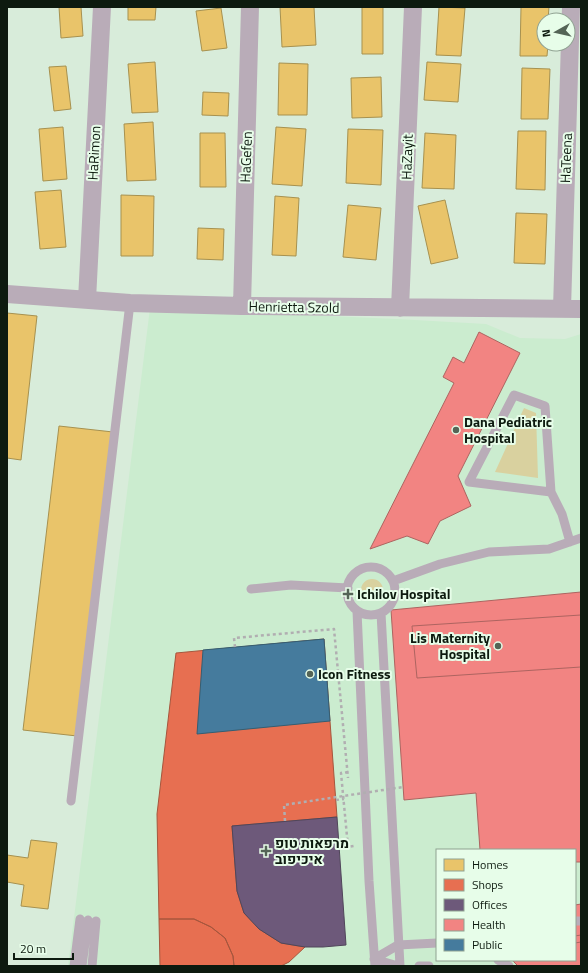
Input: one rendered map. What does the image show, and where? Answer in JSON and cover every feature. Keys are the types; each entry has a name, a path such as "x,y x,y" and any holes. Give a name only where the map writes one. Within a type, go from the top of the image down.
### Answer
{"street":[{"name":"HaRimon","path":"86,300 102,7"},
{"name":"HaGefen","path":"242,306 250,7"},
{"name":"HaZayit","path":"400,308 413,7"},
{"name":"HaTeena","path":"562,309 571,7"},
{"name":"Henrietta Szold","path":"7,294 130,303 242,306 581,308"}],"lane":[{"path":"71,801 130,303"},
{"path":"550,492 469,482 514,395 545,406 550,492 562,514 570,542"},
{"path":"393,581 440,564 489,552 549,549 581,538"},
{"path":"375,568 382,570 393,581 395,588 392,603 388,609 381,613 369,615 357,611 349,601 347,595 349,581 360,570 375,568"},
{"path":"251,589 291,585 348,588"},
{"path":"357,611 374,963"},
{"path":"374,963 399,966 381,613"},
{"path":"74,966 88,920"},
{"path":"82,966 88,920"},
{"path":"88,920 92,966"},
{"path":"374,963 398,945 436,943"},
{"path":"419,966 430,966"}],"path":[{"path":"235,647 234,638 334,629 348,780"},
{"path":"348,772 341,773 348,847 354,846"},
{"path":"285,821 284,805 403,787"},
{"path":"350,794 350,802"},
{"path":"336,800 344,799"},
{"path":"354,839 355,854"}],"shaded area":[{"name":"Ichilov Hospital","path":"150,308 486,324 520,338 565,339 581,334 581,966 68,966"},
{"path":"524,408 536,413 538,478 495,472"},
{"path":"372,579 380,582 383,590 380,598 372,601 364,598 361,590 364,582"}],"building: Homes":[{"path":"59,7 81,7 83,36 61,38"},
{"path":"128,7 156,7 155,20 128,20"},
{"path":"280,7 314,7 316,45 282,47"},
{"path":"362,7 383,7 383,54 362,54"},
{"path":"439,7 465,8 461,56 436,55"},
{"path":"521,7 549,7 549,12 536,12 536,52 547,52 547,56 520,56"},
{"path":"221,8 227,48 202,51 196,11"},
{"path":"155,62 158,112 132,113 128,64"},
{"path":"427,62 461,64 458,102 424,100"},
{"path":"279,63 308,64 307,115 278,115"},
{"path":"66,66 71,109 54,111 49,67"},
{"path":"522,68 550,69 548,119 521,119"},
{"path":"381,77 382,117 352,118 351,78"},
{"path":"203,92 229,93 228,116 202,115"},
{"path":"153,122 156,180 127,181 124,124"},
{"path":"63,127 67,179 43,181 39,129"},
{"path":"276,127 306,129 302,186 272,184"},
{"path":"348,129 383,130 381,185 346,183"},
{"path":"518,131 546,131 545,190 516,189"},
{"path":"200,133 225,133 226,187 200,187"},
{"path":"425,133 456,135 454,189 422,188"},
{"path":"61,190 66,247 40,249 35,192"},
{"path":"121,195 154,196 153,256 121,256"},
{"path":"275,196 299,198 296,256 272,255"},
{"path":"445,200 458,258 431,264 418,206"},
{"path":"348,205 381,208 376,260 343,257"},
{"path":"516,213 547,214 545,264 514,263"},
{"path":"198,228 224,229 223,260 197,259"},
{"path":"7,313 37,316 21,460 7,458"},
{"path":"59,426 113,432 77,736 23,730"},
{"path":"31,840 57,843 48,909 21,906 24,885 7,882 7,855 28,858"}],"building: Shops":[{"path":"324,639 337,817 232,826 237,891 244,913 259,929 281,943 305,947 289,962 281,966 234,966 233,956 225,938 211,927 194,919 159,919 157,814 176,653"},
{"path":"159,919 194,919 211,927 225,938 233,956 234,966 160,966"}],"building: Offices":[{"path":"337,817 346,945 305,947 281,943 259,929 244,913 237,891 232,826"}],"building: Health":[{"name":"Dana Pediatric Hospital","path":"479,332 520,353 458,476 471,506 440,521 428,544 407,536 370,549 454,383 443,377 453,357 464,363"},
{"path":"581,592 581,862 576,862 576,849 480,849 476,793 404,800 391,610"},
{"name":"Lis Maternity Hospital","path":"581,615 581,667 417,678 412,626"},
{"path":"581,904 581,942 576,943 576,905"},
{"path":"581,935 581,966 518,966 514,961 576,961 576,936"}],"building: Public":[{"path":"324,639 330,721 197,734 203,650"}],"place":[{"name":"Dana Pediatric Hospital","path":"456,430"},
{"name":"Ichilov Hospital","path":"348,594"},
{"name":"Lis Maternity Hospital","path":"498,646"},
{"name":"Icon Fitness","path":"310,674"},
{"name":"מרפאות טופ איכיפוב","path":"266,851"}]}
